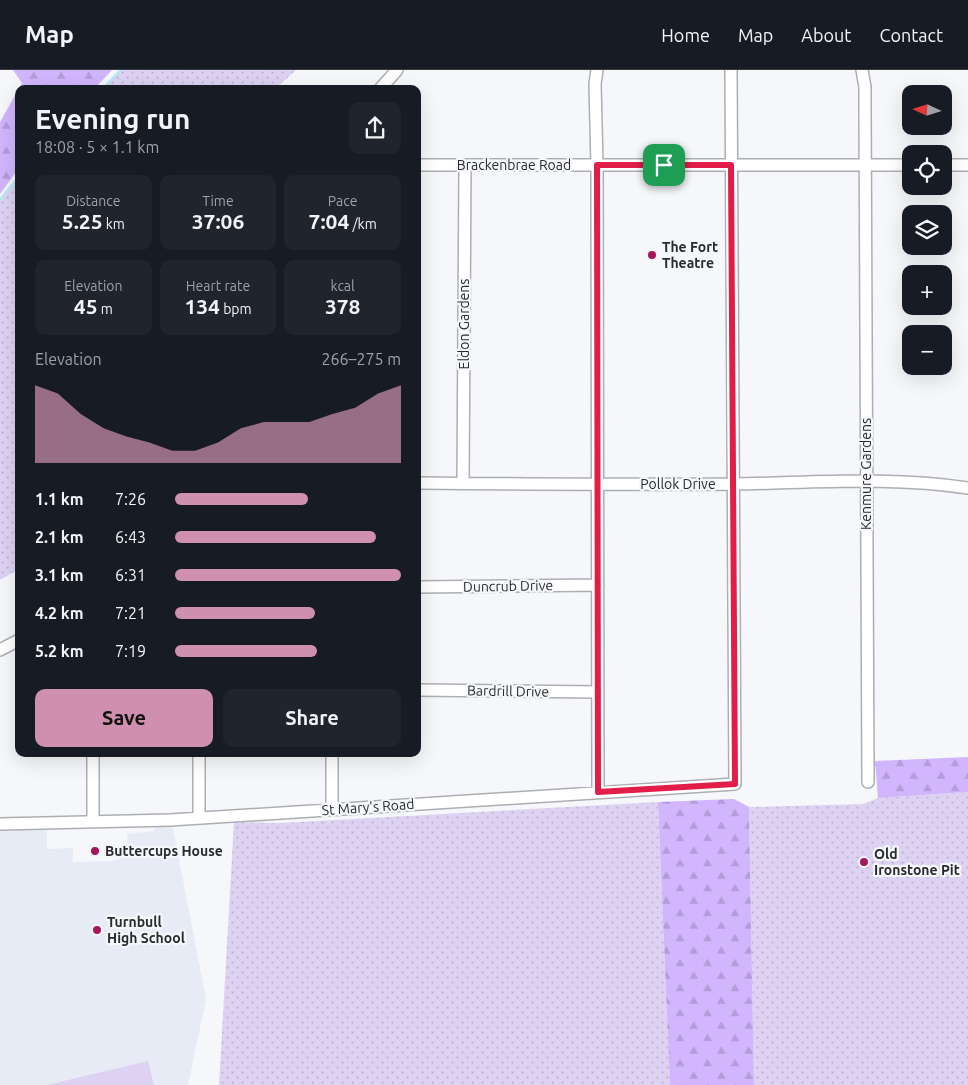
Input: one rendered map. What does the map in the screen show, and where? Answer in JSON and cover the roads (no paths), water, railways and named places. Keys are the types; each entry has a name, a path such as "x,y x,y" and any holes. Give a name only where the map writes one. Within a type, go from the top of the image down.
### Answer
{"street":[{"path":"384,85 397,70"},
{"path":"596,70 598,792"},
{"path":"731,70 733,484"},
{"name":"Kenmure Gardens","path":"862,70 865,87 868,782"},
{"name":"Brackenbrae Road","path":"421,164 902,165"},
{"name":"Eldon Gardens","path":"463,483 464,165"},
{"path":"952,165 968,165"},
{"name":"Pollok Drive","path":"421,483 733,484 866,481 918,482 968,488"},
{"name":"St Mary's Road","path":"0,824 199,818 735,784 733,484"},
{"name":"Duncrub Drive","path":"421,587 598,585"},
{"path":"0,650 15,642"},
{"name":"Bardrill Drive","path":"421,690 598,692"},
{"path":"92,757 93,821"},
{"path":"199,757 199,818"},
{"path":"332,757 332,809"}],"waterway":[{"path":"107,85 121,70"},
{"path":"0,200 15,182"}],"place":[{"name":"The Fort Theatre","path":"652,255"},
{"name":"Buttercups House","path":"95,851"},
{"name":"Old Ironstone Pit","path":"864,862"},
{"name":"Turnbull High School","path":"97,930"}]}
